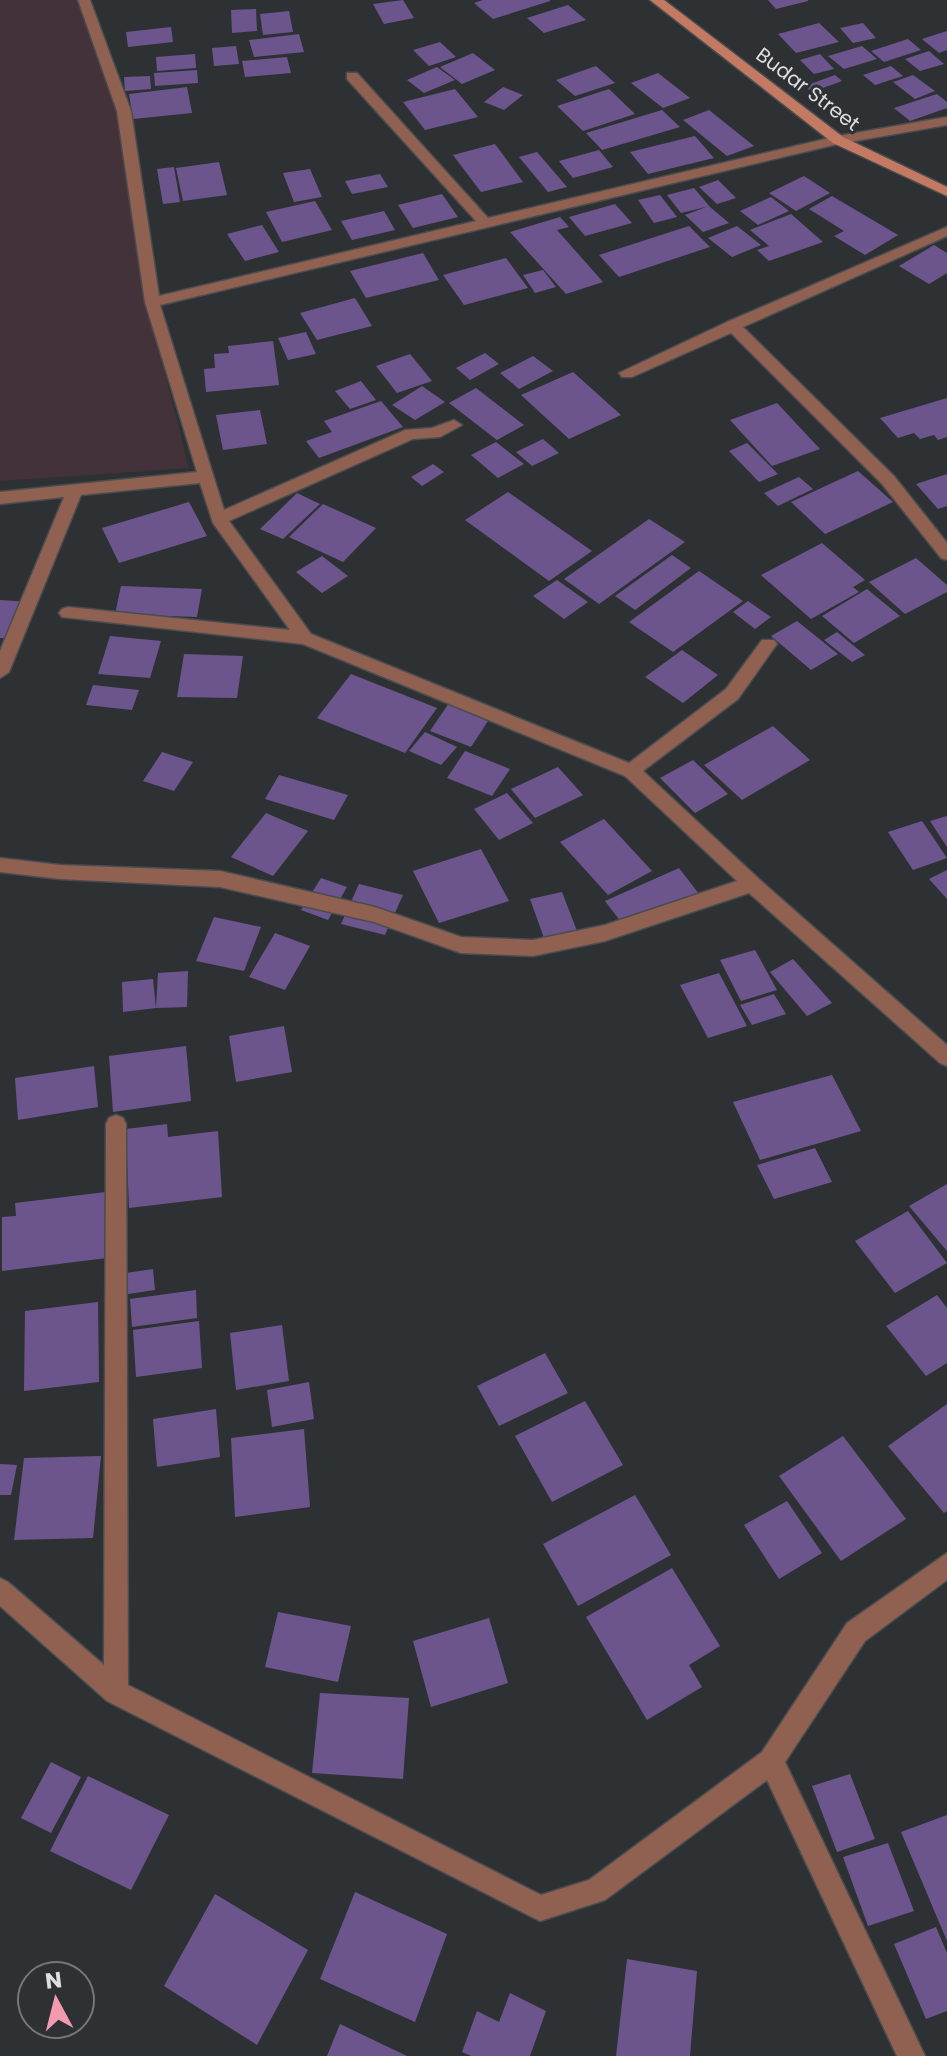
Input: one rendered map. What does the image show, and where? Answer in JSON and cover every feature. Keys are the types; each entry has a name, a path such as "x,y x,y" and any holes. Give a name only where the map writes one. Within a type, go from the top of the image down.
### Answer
{"main road":[{"name":"Budar Street","path":"656,0 838,140 947,192"}],"street":[{"path":"84,0 124,111 152,302 219,519 305,638"},
{"path":"352,76 485,223"},
{"path":"152,302 838,140 947,121"},
{"path":"627,373 947,231"},
{"path":"732,325 888,480 947,554"},
{"path":"219,519 411,434 434,433 454,425"},
{"path":"0,498 205,477"},
{"path":"0,672 75,490"},
{"path":"68,613 305,638 631,771 752,884 947,1057"},
{"path":"631,771 732,694 768,644"},
{"path":"0,865 60,872 220,879 375,915 461,945 533,948 605,933 752,884"},
{"path":"116,1124 116,1692"},
{"path":"0,1590 116,1692 540,1908 596,1891 771,1761 856,1632 947,1565"},
{"path":"771,1761 911,2056"}],"shaded area":[{"path":"0,0 81,0 119,111 147,304 189,468 0,481"}],"building":[{"path":"403,0 414,18 384,24 373,4"},
{"path":"483,0 550,1 493,19 474,3"},
{"path":"768,0 808,0 808,1 776,9"},
{"path":"568,5 586,20 544,33 527,18"},
{"path":"256,9 257,31 232,33 231,10"},
{"path":"289,11 293,32 263,35 260,14"},
{"path":"819,23 839,42 796,53 778,34"},
{"path":"863,23 876,38 853,43 840,28"},
{"path":"171,27 173,42 128,47 126,32"},
{"path":"947,31 947,50 939,53 922,39"},
{"path":"299,34 304,52 254,57 249,40"},
{"path":"908,39 921,50 884,62 871,51"},
{"path":"440,42 456,57 429,66 413,50"},
{"path":"236,46 239,64 214,66 212,48"},
{"path":"862,46 877,59 844,69 828,56"},
{"path":"929,51 944,64 920,71 905,59"},
{"path":"473,53 495,70 462,84 440,67"},
{"path":"195,54 196,68 157,71 156,57"},
{"path":"820,54 834,69 814,74 800,60"},
{"path":"287,57 291,73 245,77 242,61"},
{"path":"596,66 615,83 575,96 556,80"},
{"path":"891,66 903,76 875,85 863,75"},
{"path":"437,67 455,80 424,93 407,80"},
{"path":"197,70 198,83 155,86 154,73"},
{"path":"658,73 690,98 663,108 631,83"},
{"path":"835,75 842,81 812,92 805,86"},
{"path":"913,75 935,91 915,99 893,82"},
{"path":"150,76 151,89 125,91 124,77"},
{"path":"187,87 192,113 133,119 129,94"},
{"path":"503,87 523,95 504,110 484,102"},
{"path":"455,89 478,117 425,130 403,102"},
{"path":"609,89 635,114 583,131 557,106"},
{"path":"937,94 947,102 947,108 910,121 894,108"},
{"path":"662,110 680,127 602,150 586,133"},
{"path":"709,110 754,146 727,156 683,120"},
{"path":"695,136 714,158 648,174 630,152"},
{"path":"495,144 523,182 481,192 453,155"},
{"path":"599,150 613,167 573,178 559,161"},
{"path":"537,152 567,187 548,192 519,157"},
{"path":"219,162 227,195 183,201 176,168"},
{"path":"174,167 180,202 163,204 157,169"},
{"path":"310,169 322,197 294,202 283,173"},
{"path":"380,174 388,187 352,194 345,181"},
{"path":"804,176 830,193 796,211 769,193"},
{"path":"718,180 736,198 717,204 699,187"},
{"path":"694,188 729,223 703,232 685,215 706,207 681,213 667,195"},
{"path":"442,194 458,217 413,228 398,205"},
{"path":"660,195 677,217 654,223 638,200"},
{"path":"832,196 898,235 865,255 834,236 844,231 809,209"},
{"path":"771,197 789,211 758,225 740,211"},
{"path":"315,201 332,230 282,242 266,212"},
{"path":"615,204 632,223 585,236 569,217"},
{"path":"384,211 395,230 352,240 341,221"},
{"path":"791,214 823,242 769,261 757,250 769,246 750,230"},
{"path":"560,217 569,227 557,230 603,282 566,294 510,232"},
{"path":"262,225 279,252 245,261 227,234"},
{"path":"689,226 710,247 619,277 599,255"},
{"path":"737,226 761,245 732,257 708,238"},
{"path":"934,245 947,253 947,273 929,284 899,266"},
{"path":"423,253 439,280 366,298 350,271"},
{"path":"506,258 528,288 464,305 443,275"},
{"path":"543,270 556,287 535,293 523,275"},
{"path":"355,298 372,326 317,340 300,313"},
{"path":"306,332 316,354 288,360 278,338"},
{"path":"273,341 279,385 206,392 204,369 215,368 214,354 229,353 228,346"},
{"path":"485,353 499,364 470,380 456,368"},
{"path":"410,354 432,381 397,393 376,366"},
{"path":"533,356 553,371 519,389 500,373"},
{"path":"573,372 621,415 569,439 521,395"},
{"path":"361,381 376,400 350,409 335,391"},
{"path":"422,386 445,402 415,420 392,405"},
{"path":"476,388 524,425 497,440 449,403"},
{"path":"947,398 947,437 938,440 934,435 920,439 914,433 898,438 880,418"},
{"path":"381,401 403,427 319,458 306,441 332,432 324,421"},
{"path":"777,403 820,449 772,466 730,420"},
{"path":"260,410 267,444 223,450 216,415"},
{"path":"543,439 559,453 532,466 516,452"},
{"path":"496,442 524,464 498,478 471,455"},
{"path":"747,443 778,474 759,482 729,451"},
{"path":"433,464 444,472 422,486 411,477"},
{"path":"858,471 893,502 825,534 791,502"},
{"path":"947,474 947,506 938,509 916,484"},
{"path":"799,477 813,489 778,506 764,493"},
{"path":"508,492 592,551 549,581 465,520"},
{"path":"297,493 320,504 283,539 260,529"},
{"path":"189,502 207,536 119,563 102,528"},
{"path":"323,504 376,528 343,562 289,537"},
{"path":"649,519 685,542 599,604 564,579"},
{"path":"822,543 865,580 853,587 859,592 811,619 761,575"},
{"path":"672,555 691,568 635,610 615,596"},
{"path":"322,556 348,576 322,593 296,572"},
{"path":"916,558 947,585 947,592 905,614 869,582"},
{"path":"699,571 743,601 673,652 629,622"},
{"path":"557,580 588,602 564,619 533,596"},
{"path":"121,586 202,589 197,617 115,614"},
{"path":"867,589 900,616 854,643 822,616"},
{"path":"0,600 31,602 18,639 0,638"},
{"path":"748,601 771,617 755,629 733,612"},
{"path":"797,621 838,654 811,670 771,636"},
{"path":"837,632 865,655 852,662 824,640"},
{"path":"110,636 161,641 150,678 98,674"},
{"path":"682,650 718,675 683,703 645,677"},
{"path":"184,654 243,656 237,698 177,697"},
{"path":"351,674 437,708 405,753 317,718"},
{"path":"93,685 139,690 132,710 86,705"},
{"path":"449,703 490,718 471,747 430,731"},
{"path":"773,726 810,760 742,800 704,765"},
{"path":"425,732 457,747 441,765 409,751"},
{"path":"465,751 510,769 492,796 447,778"},
{"path":"162,752 193,762 174,791 143,781"},
{"path":"693,760 728,794 695,813 660,778"},
{"path":"558,767 583,795 535,818 511,789"},
{"path":"279,775 348,795 334,820 265,799"},
{"path":"507,793 533,823 499,840 474,809"},
{"path":"266,813 308,831 273,876 231,857"},
{"path":"947,816 947,847 930,821"},
{"path":"604,819 652,871 608,895 560,842"},
{"path":"922,821 947,858 913,870 888,832"},
{"path":"481,849 509,901 439,923 413,871"},
{"path":"679,868 699,894 624,926 605,901"},
{"path":"947,870 947,899 929,879"},
{"path":"321,878 347,887 328,920 301,910"},
{"path":"359,884 403,895 385,935 341,924"},
{"path":"562,892 577,931 544,938 530,899"},
{"path":"214,917 261,927 244,971 196,961"},
{"path":"275,933 310,946 285,990 249,977"},
{"path":"755,950 777,990 741,1001 720,960"},
{"path":"793,959 832,1003 807,1016 770,972"},
{"path":"188,971 187,1007 156,1008 158,973"},
{"path":"719,973 747,1026 708,1038 680,985"},
{"path":"153,979 156,1008 123,1012 122,982"},
{"path":"774,994 786,1014 752,1025 740,1005"},
{"path":"284,1026 292,1072 236,1082 229,1036"},
{"path":"186,1046 191,1101 113,1112 109,1056"},
{"path":"94,1066 98,1107 18,1120 15,1078"},
{"path":"832,1075 861,1131 760,1160 733,1102"},
{"path":"167,1124 168,1137 218,1131 222,1197 129,1208 126,1129"},
{"path":"815,1148 832,1182 774,1199 757,1165"},
{"path":"947,1184 947,1251 909,1206"},
{"path":"106,1192 107,1258 2,1271 2,1217 16,1216 15,1203"},
{"path":"908,1211 947,1263 895,1293 855,1241"},
{"path":"153,1269 155,1290 128,1294 126,1273"},
{"path":"196,1290 197,1318 132,1327 130,1299"},
{"path":"937,1295 947,1308 947,1363 926,1376 886,1326"},
{"path":"98,1302 99,1382 24,1391 25,1311"},
{"path":"199,1321 202,1368 136,1377 133,1330"},
{"path":"282,1325 289,1381 236,1390 230,1333"},
{"path":"545,1353 568,1393 499,1426 477,1386"},
{"path":"309,1382 314,1419 272,1427 267,1390"},
{"path":"585,1401 623,1465 552,1502 515,1436"},
{"path":"947,1404 947,1511 944,1513 888,1446"},
{"path":"216,1409 220,1457 157,1467 153,1419"},
{"path":"304,1429 310,1507 235,1517 231,1438"},
{"path":"843,1436 906,1519 841,1561 779,1476"},
{"path":"101,1456 93,1538 14,1540 24,1458"},
{"path":"0,1464 17,1465 11,1495 0,1495"},
{"path":"635,1495 671,1555 578,1606 543,1544"},
{"path":"787,1501 822,1553 779,1579 744,1525"},
{"path":"672,1568 720,1646 689,1665 702,1687 647,1720 586,1617"},
{"path":"278,1612 351,1626 338,1682 265,1667"},
{"path":"489,1618 508,1683 431,1707 413,1641"},
{"path":"320,1693 409,1698 403,1779 312,1773"},
{"path":"51,1762 81,1777 51,1833 21,1818"},
{"path":"850,1774 875,1839 837,1852 812,1786"},
{"path":"88,1776 169,1815 131,1890 50,1851"},
{"path":"947,1815 947,1941 901,1832"},
{"path":"888,1843 914,1911 868,1926 843,1857"},
{"path":"355,1892 447,1934 415,2022 320,1979"},
{"path":"215,1894 308,1950 257,2045 164,1986"},
{"path":"936,1927 947,1953 947,2011 926,2019 894,1944"},
{"path":"627,1959 697,1971 690,2056 616,2056"},
{"path":"510,1993 546,2011 530,2056 471,2056 462,2052 477,2011 499,2022"},
{"path":"340,2024 407,2056 327,2056"}]}
